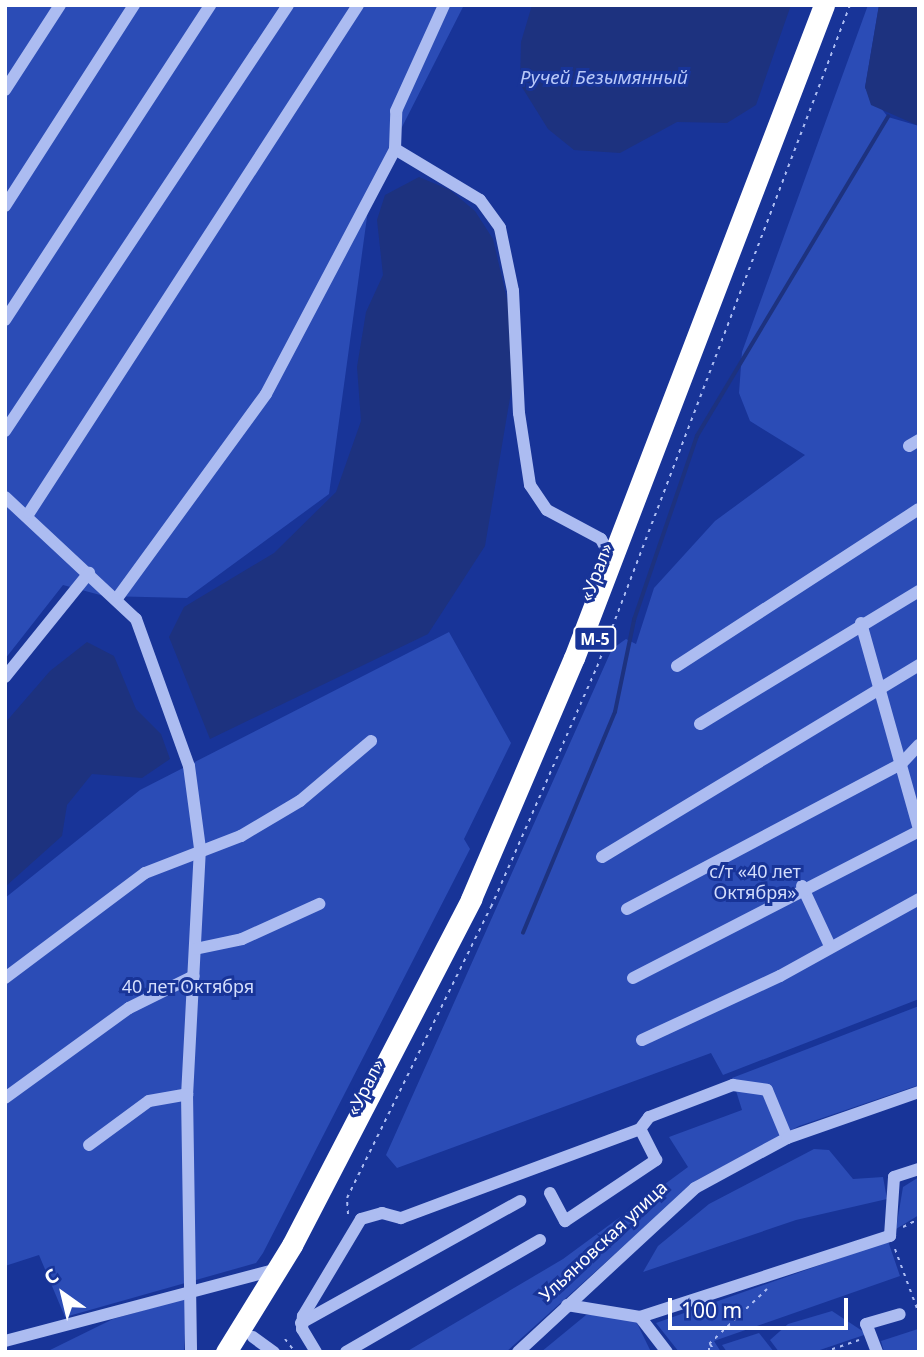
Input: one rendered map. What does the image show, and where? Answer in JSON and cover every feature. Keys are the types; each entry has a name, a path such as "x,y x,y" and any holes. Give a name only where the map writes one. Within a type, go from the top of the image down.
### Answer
{"highway":[{"name":"«Урал»","path":"298,1248 471,899 610,566 824,5"},
{"name":"«Урал»","path":"298,1248 470,928 543,767 838,5"},
{"name":"М-5","path":"246,1339 263,1295 280,1267 298,1248"},
{"name":"М-5","path":"226,1352 246,1339 298,1248"}],"street":[{"path":"5,90 61,5"},
{"path":"5,206 135,5"},
{"path":"5,320 210,5"},
{"path":"5,431 288,5"},
{"path":"29,513 358,5"},
{"path":"118,597 265,394 395,149 397,111 444,5"},
{"path":"395,149 480,200 500,228 513,291 519,412 530,485 547,510 593,533 607,545 610,566"},
{"path":"7,502 29,513 89,573 118,597 136,618 161,677 189,766 200,848 187,1094 191,1352"},
{"path":"677,666 919,509"},
{"path":"593,533 611,532 629,516"},
{"path":"5,677 89,573"},
{"path":"700,724 919,591"},
{"path":"633,978 802,886 919,830 882,687 861,624"},
{"path":"602,857 786,751 919,665"},
{"path":"5,978 145,873 200,848 241,836 300,801 371,741"},
{"path":"901,764 919,745"},
{"path":"627,909 901,764 919,758"},
{"path":"802,886 829,944"},
{"path":"642,1040 780,976 829,944 919,899"},
{"path":"195,949 243,939 319,904"},
{"path":"5,1098 129,1009 194,976"},
{"path":"300,1323 361,1219 382,1213 401,1218 640,1129 649,1117 733,1085 767,1090 787,1138"},
{"name":"Ульяновская улица","path":"518,1352 695,1188 787,1138 919,1093"},
{"path":"89,1145 149,1101 187,1094"},
{"path":"550,1193 565,1221 656,1160 640,1129"},
{"path":"567,1305 640,1317 890,1236 894,1177 919,1170"},
{"path":"300,1323 520,1201"},
{"path":"346,1352 540,1240"},
{"path":"5,1341 189,1289 280,1267"},
{"path":"252,1273 263,1283 263,1295"},
{"path":"877,1352 866,1324 900,1314"},
{"path":"640,1317 667,1352"},
{"path":"300,1323 316,1352"},
{"path":"246,1339 274,1352"}],"path":[{"path":"919,1219 890,1236 919,1314"},
{"path":"709,1352 709,1343 786,1271"},
{"path":"824,1352 871,1336"},
{"path":"285,1339 295,1352"},
{"path":"709,1343 715,1352"}],"green space":[{"path":"5,5 464,5 371,188 329,494 187,598 104,596 63,585 5,659"},
{"name":"с/т «40 лет Октября»","path":"868,5 879,5 865,88 888,117 919,126 919,999 723,1075 711,1053 397,1168 386,1155 612,649 626,639 636,644 654,588 715,521 805,455 750,421 739,393 742,352"},
{"name":"40 лет Октября","path":"449,632 511,743 464,839 470,849 263,1253 256,1263 65,1317 39,1255 5,1266 5,898 140,790"},
{"path":"919,1006 919,1085 799,1126 697,1180 506,1352 406,1352 563,1259 688,1167 669,1137 742,1110 732,1078"},
{"path":"814,1149 829,1150 853,1179 883,1177 887,1199 796,1220 643,1272 658,1246 709,1204"},
{"path":"919,1177 919,1215 896,1229 903,1187"},
{"path":"888,1241 900,1276 714,1341 721,1352 679,1352 656,1323"},
{"path":"187,1298 184,1352 46,1352 113,1319"},
{"path":"832,1311 867,1334 814,1352 779,1352 770,1340 788,1324"},
{"path":"606,1314 636,1321 651,1352 541,1352 586,1315"},
{"path":"918,1329 919,1352 884,1352 881,1341"},
{"path":"759,1333 774,1352 727,1352 722,1345"}],"water":[{"name":"Ручей Безымянный","path":"532,5 791,5 756,105 727,123 677,122 620,153 574,150 548,129 520,84 521,42"},
{"path":"879,5 919,5 919,126 871,105 865,87"},
{"path":"419,177 450,190 475,211 493,239 509,308 512,386 485,546 428,634 210,739 169,637 184,607 274,553 336,492 361,421 357,367 366,312 383,275 377,220 385,195"},
{"path":"87,642 114,656 136,709 161,734 170,759 142,778 92,774 67,805 62,836 5,887 5,723 50,671"}],"waterway":[{"path":"523,933 615,712 634,620 697,436 888,117"}]}
